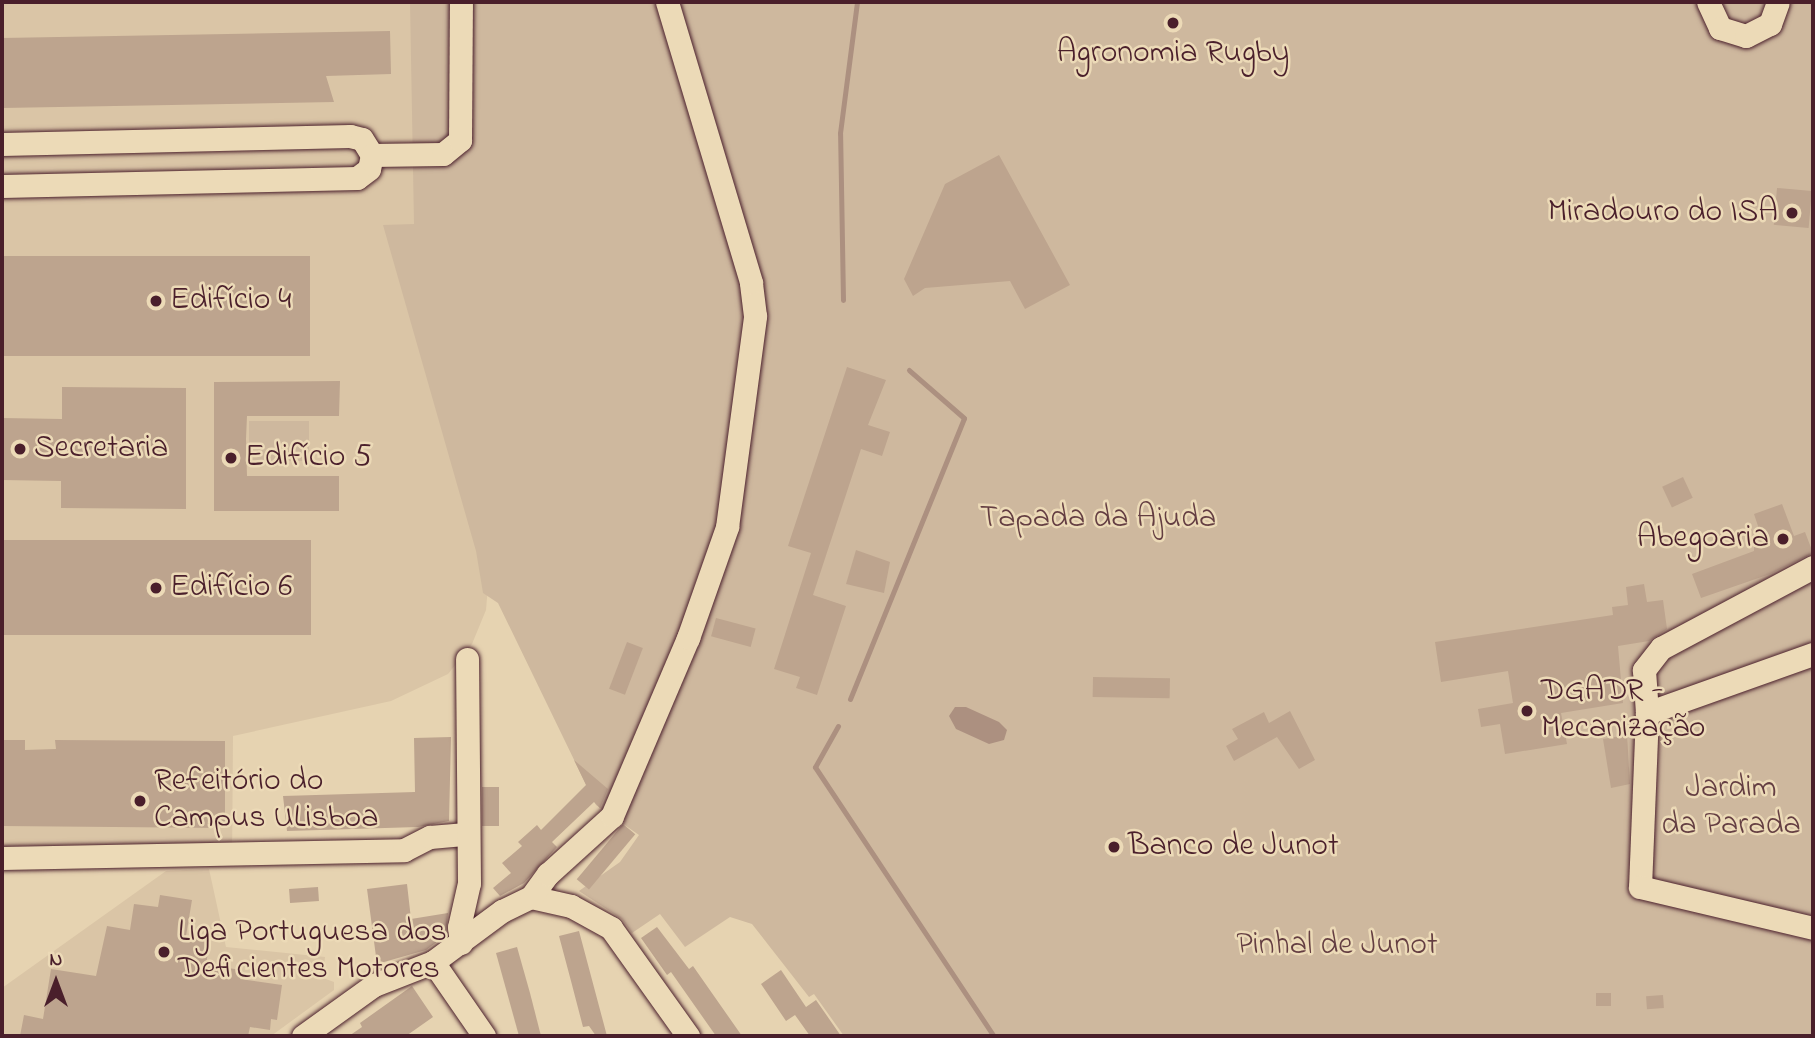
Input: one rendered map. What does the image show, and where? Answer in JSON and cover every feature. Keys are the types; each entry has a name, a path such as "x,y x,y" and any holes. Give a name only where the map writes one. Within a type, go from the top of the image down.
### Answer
{"street":[{"path":"372,155 443,154 460,140 461,2"},
{"path":"303,1036 374,985 433,962 502,911 531,897 548,874 612,817 630,783 727,527 755,316 748,271 667,2"},
{"path":"1706,2 1720,28 1746,36 1770,24 1778,2"},
{"path":"2,144 350,136 367,144 372,155 369,169 357,178 2,187"},
{"path":"1813,568 1661,648 1644,670 1647,713 1640,887 1813,928"},
{"path":"1647,713 1813,654"},
{"path":"461,943 459,927 469,883 466,834 467,659"},
{"path":"2,858 404,850 430,836 466,834"},
{"path":"531,897 571,906 611,928 688,1036"},
{"path":"433,962 484,1036"}],"shaded area":[{"path":"2,2 413,2 488,586 486,610 472,644 448,674 391,701 233,736 232,866 2,870"},
{"path":"955,707 966,707 999,722 1007,730 1004,740 989,744 956,729 949,716"},
{"name":"Liga Portuguesa dos Deficientes Motores","path":"209,869 226,947 325,957 323,978 334,982 334,990 271,1036 2,1036 2,988 166,871"}],"green space":[{"name":"Tapada da Ajuda","path":"410,2 1813,2 1813,1036 844,1036 814,994 809,997 752,924 730,917 685,947 660,914 632,933 622,919 579,891 620,862 639,835 596,805 498,603 483,593 476,551 383,225 414,224"},
{"path":"249,421 309,421 309,461 249,461"}],"building":[{"path":"390,31 391,74 326,76 334,102 2,108 2,38"},
{"path":"999,155 1070,285 1025,309 1010,281 925,288 913,296 904,279 945,184"},
{"name":"Miradouro do ISA","path":"1777,188 1812,191 1809,228 1774,225"},
{"name":"Edifício 4","path":"2,256 310,256 310,356 2,356"},
{"path":"847,367 886,380 868,425 890,432 882,456 861,449 813,595 846,606 817,695 796,688 800,677 774,669 811,553 788,546"},
{"name":"Edifício 5","path":"340,381 339,416 247,416 246,439 247,476 339,476 339,511 214,511 214,382"},
{"path":"62,387 186,388 186,509 61,508 61,481 2,480 2,418 62,419"},
{"path":"1683,477 1693,498 1672,508 1662,487"},
{"path":"1782,504 1794,536 1805,532 1813,553 1770,574 1701,598 1692,574 1754,551 1754,541 1762,538 1754,514"},
{"name":"Edifício 6","path":"2,540 311,540 311,635 2,635"},
{"path":"856,550 890,562 884,593 846,584"},
{"path":"1644,584 1647,602 1663,600 1667,629 1649,641 1618,646 1623,703 1561,713 1567,744 1505,754 1500,724 1481,727 1478,709 1513,703 1508,671 1441,682 1435,642 1613,615 1612,607 1628,605 1626,587"},
{"path":"716,618 756,629 751,647 711,636"},
{"path":"627,642 643,648 625,695 609,689"},
{"path":"1093,677 1170,678 1170,698 1093,697"},
{"path":"1290,711 1315,760 1299,769 1277,737 1234,761 1226,746 1238,739 1232,729 1264,712 1269,723"},
{"path":"1627,735 1630,784 1611,788 1603,739"},
{"path":"451,737 449,821 418,827 287,831 283,796 415,792 414,738"},
{"name":"Refeitório do Campus ULisboa","path":"2,740 25,740 25,750 56,749 55,740 225,741 225,828 2,826"},
{"path":"574,760 608,789 600,808 594,802 552,842 557,847 524,883 500,896 493,888 511,873 502,863 522,846 518,842 537,825 541,830 586,785"},
{"path":"482,787 499,787 499,826 482,826"},
{"path":"623,824 635,834 589,889 577,879"},
{"path":"407,884 411,919 448,913 446,935 426,950 377,964 367,889"},
{"path":"318,887 319,901 290,903 289,889"},
{"name":"Liga Portuguesa dos Deficientes Motores","path":"160,895 192,900 186,936 210,940 206,965 242,970 240,979 282,985 277,1020 271,1019 270,1030 250,1027 248,1036 20,1036 24,1015 43,1019 51,969 96,976 107,926 130,930 134,904 158,907"},
{"path":"657,927 689,969 693,966 742,1036 716,1036 671,972 667,975 641,938"},
{"path":"579,931 607,1036 596,1036 589,1026 583,1027 559,936"},
{"path":"517,947 541,1036 519,1036 496,953"},
{"path":"781,970 806,1007 816,1000 841,1036 810,1036 795,1015 786,1021 761,984"},
{"path":"412,986 433,1017 406,1036 349,1036 362,1027 360,1023"},
{"path":"1596,993 1611,993 1611,1006 1596,1006"},
{"path":"1663,995 1664,1008 1647,1009 1646,996"}],"waterway":[{"path":"843,300 840,133 857,2"},
{"path":"850,699 964,418 909,370"},
{"path":"838,726 815,767 994,1036"}],"place":[{"name":"Agronomia Rugby","path":"1173,23"},
{"name":"Miradouro do ISA","path":"1792,213"},
{"name":"Edifício 4","path":"156,301"},
{"name":"Secretaria","path":"20,449"},
{"name":"Edifício 5","path":"231,458"},
{"name":"Abegoaria","path":"1783,539"},
{"name":"Edifício 6","path":"156,588"},
{"name":"DGADR - Mecanização","path":"1527,711"},
{"name":"Refeitório do Campus ULisboa","path":"140,801"},
{"name":"Banco de Junot","path":"1114,847"},
{"name":"Liga Portuguesa dos Deficientes Motores","path":"164,952"}],"park label":[{"name":"Jardim da Parada","path":"1731,808"},
{"name":"Pinhal de Junot","path":"1337,946"}]}
